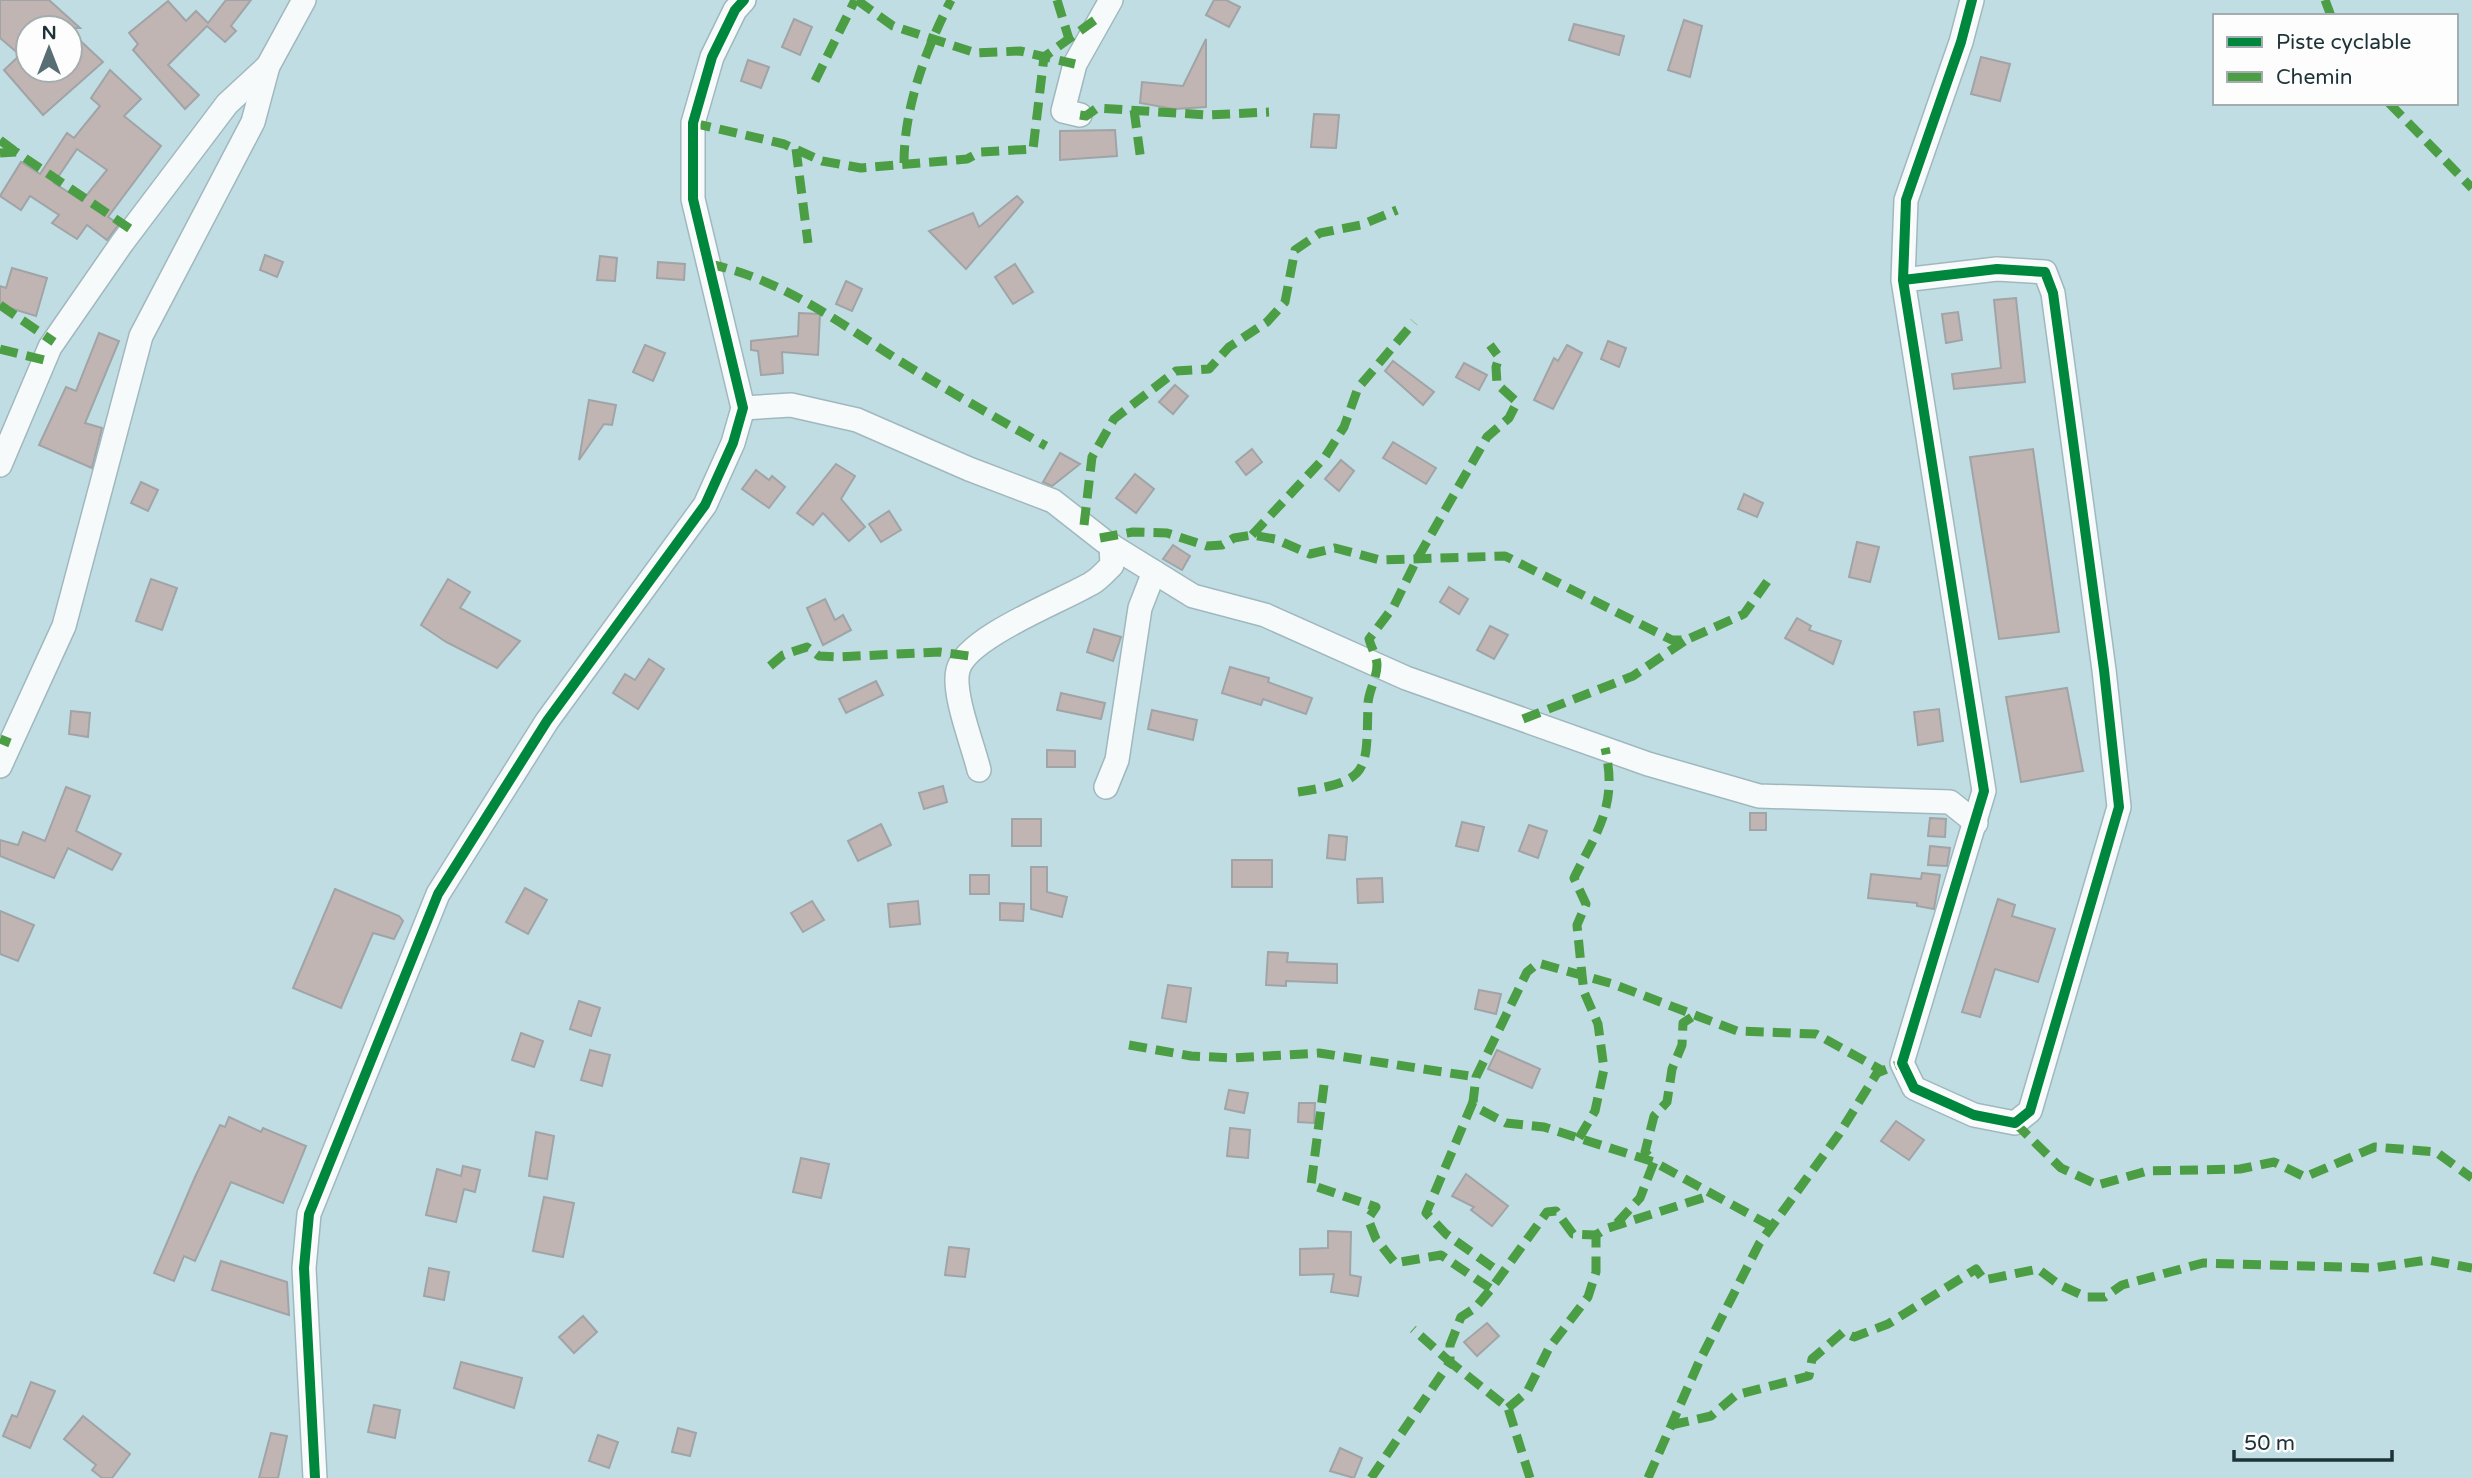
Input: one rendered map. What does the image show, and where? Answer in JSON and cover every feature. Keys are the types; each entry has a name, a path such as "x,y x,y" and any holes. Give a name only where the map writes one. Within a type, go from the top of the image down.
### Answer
{"street":[{"path":"0,766 64,626 141,336 253,122 268,66 304,0"},
{"path":"315,1478 304,1268 309,1214 438,894 547,722 705,505 733,443 743,408 693,200 693,123 712,57 735,10 744,0"},
{"path":"1080,115 1063,111 1075,64 1111,0"},
{"path":"1903,280 1997,269 2045,272 2053,293 2104,670 2119,807 2031,1111 2015,1123 1974,1115 1914,1088 1902,1063 1984,791 1903,280 1906,200 1961,42 1972,0"},
{"path":"0,465 7,426 50,347 114,254 227,104 268,66"},
{"path":"743,408 791,405 858,420 968,469 1053,501 1111,545 1193,596 1265,615 1406,678 1648,764 1759,796 1950,802 1976,823"},
{"path":"979,770 957,683 958,667 975,650 1016,619 1094,582 1112,565 1111,545"},
{"path":"1106,787 1117,760 1140,608 1154,572"}],"building":[{"path":"0,0 49,0 64,14 14,14 14,50 0,38"},
{"path":"226,0 251,0 231,26 236,31 225,42 207,26 168,65 199,95 185,109 133,50 138,44 129,33 168,1 186,21 196,11 208,23"},
{"path":"1214,0 1226,0 1240,7 1229,27 1206,15"},
{"path":"794,19 812,27 800,55 782,47"},
{"path":"1684,20 1702,26 1690,77 1668,70"},
{"path":"1574,24 1624,36 1619,55 1569,40"},
{"path":"1206,39 1206,107 1174,109 1140,103 1142,82 1183,86"},
{"path":"84,44 103,62 84,79"},
{"path":"1981,57 2010,64 2000,101 1971,94"},
{"path":"748,60 769,67 761,88 741,81"},
{"path":"14,61 14,82 4,70"},
{"path":"110,70 141,99 124,116 161,146 108,217 119,224 107,240 87,225 77,239 52,223 59,215 30,196 21,210 0,196 21,162 40,174 67,133 74,138 100,106 91,98","holes":["77,149 107,170 82,201 54,183"]},
{"path":"16,84 78,84 43,115"},
{"path":"1314,114 1339,115 1336,148 1311,147"},
{"path":"1115,130 1117,156 1060,160 1060,131"},
{"path":"1017,196 1023,202 966,269 929,231 973,213 979,227"},
{"path":"265,255 283,262 277,277 260,270"},
{"path":"600,256 617,258 615,281 597,280"},
{"path":"658,262 685,264 684,280 657,278"},
{"path":"1015,264 1033,292 1013,304 995,277"},
{"path":"12,268 47,278 36,316 0,305 0,286 6,288"},
{"path":"846,281 862,289 852,311 836,304"},
{"path":"2016,298 2025,382 1954,389 1952,374 2001,368 1994,300"},
{"path":"1958,312 1962,340 1946,343 1942,314"},
{"path":"799,313 820,314 818,355 782,352 783,373 761,375 758,351 751,350 751,341 798,336"},
{"path":"99,333 119,341 85,423 102,428 92,468 39,445 66,387 76,391"},
{"path":"1608,341 1626,348 1619,367 1601,359"},
{"path":"645,345 665,353 653,381 633,372"},
{"path":"1567,345 1582,353 1553,409 1534,400 1554,358 1558,361"},
{"path":"1393,361 1434,392 1423,405 1385,371"},
{"path":"1464,363 1487,375 1479,390 1456,377"},
{"path":"1175,385 1188,396 1173,414 1159,402"},
{"path":"589,400 616,405 612,425 604,424 579,460"},
{"path":"1393,442 1436,468 1426,484 1383,458"},
{"path":"1252,449 1262,462 1246,475 1236,462"},
{"path":"2033,449 2059,632 1999,639 1970,457"},
{"path":"1060,453 1080,464 1052,486 1043,482"},
{"path":"1341,460 1354,471 1339,491 1325,479"},
{"path":"836,464 855,476 841,499 865,527 849,541 823,513 813,525 797,513"},
{"path":"756,470 769,480 772,476 785,487 769,508 742,489"},
{"path":"1135,474 1154,489 1136,513 1116,498"},
{"path":"141,482 158,490 148,511 131,503"},
{"path":"1744,494 1763,503 1757,517 1738,509"},
{"path":"889,511 901,530 881,542 869,524"},
{"path":"1857,542 1879,547 1870,582 1849,577"},
{"path":"1173,545 1190,556 1182,570 1163,559"},
{"path":"151,579 177,588 162,630 136,621"},
{"path":"448,579 470,592 460,608 520,641 497,668 446,642 421,625"},
{"path":"1449,587 1468,599 1459,614 1440,602"},
{"path":"825,599 835,620 843,615 851,630 823,645 807,608"},
{"path":"1797,618 1811,626 1809,630 1841,641 1833,664 1785,638"},
{"path":"1490,626 1508,635 1494,659 1477,650"},
{"path":"1094,629 1121,637 1113,661 1087,652"},
{"path":"649,659 664,669 638,709 613,693 625,674 635,680"},
{"path":"1230,667 1269,678 1268,682 1312,698 1306,714 1263,699 1261,705 1222,693"},
{"path":"876,681 883,695 846,713 839,699"},
{"path":"2067,688 2083,771 2021,782 2006,697"},
{"path":"1061,693 1105,703 1101,719 1057,710"},
{"path":"1939,709 1943,741 1918,745 1914,712"},
{"path":"1152,710 1197,720 1193,740 1148,729"},
{"path":"71,711 90,713 88,737 69,734"},
{"path":"1047,750 1075,751 1075,767 1047,767"},
{"path":"943,786 947,802 924,809 919,793"},
{"path":"66,787 90,796 76,831 121,854 112,870 68,848 54,878 0,856 0,840 18,845 23,832 45,841"},
{"path":"1750,813 1766,813 1766,830 1750,830"},
{"path":"1930,818 1946,819 1945,837 1928,836"},
{"path":"1012,819 1041,819 1041,846 1012,846"},
{"path":"1462,822 1484,827 1478,851 1456,846"},
{"path":"881,824 891,845 858,861 848,841"},
{"path":"1529,825 1547,831 1538,858 1519,851"},
{"path":"1329,835 1347,837 1345,860 1327,858"},
{"path":"1930,846 1950,848 1947,866 1928,865"},
{"path":"1232,860 1272,860 1272,887 1232,887"},
{"path":"1031,867 1047,867 1047,892 1067,897 1062,917 1031,909"},
{"path":"1922,873 1940,875 1934,909 1917,906 1917,903 1868,898 1871,874 1921,879"},
{"path":"970,875 989,875 989,894 970,894"},
{"path":"1382,878 1383,902 1358,903 1357,879"},
{"path":"525,888 547,900 528,934 506,922"},
{"path":"335,889 399,916 403,921 394,939 373,933 341,1008 293,988"},
{"path":"1998,899 2015,905 2012,916 2055,929 2038,982 1995,969 1980,1017 1962,1012"},
{"path":"812,901 824,920 803,932 791,913"},
{"path":"918,901 920,924 890,927 888,904"},
{"path":"1000,903 1024,904 1023,921 1000,920"},
{"path":"0,911 34,925 18,961 0,954"},
{"path":"1268,952 1288,953 1287,962 1337,964 1337,983 1286,981 1286,986 1266,985"},
{"path":"1168,985 1191,988 1186,1022 1162,1018"},
{"path":"1479,990 1501,994 1496,1014 1475,1009"},
{"path":"579,1001 600,1008 591,1036 570,1029"},
{"path":"521,1033 543,1041 534,1067 512,1060"},
{"path":"590,1050 610,1055 602,1086 581,1080"},
{"path":"1497,1050 1540,1069 1532,1088 1488,1069"},
{"path":"1229,1090 1248,1093 1244,1113 1225,1109"},
{"path":"1299,1103 1315,1103 1314,1123 1298,1122"},
{"path":"229,1117 261,1132 263,1128 306,1146 283,1203 231,1182 195,1261 184,1256 174,1281 154,1273 220,1125 225,1127"},
{"path":"1896,1121 1924,1140 1909,1160 1881,1141"},
{"path":"1230,1128 1250,1130 1248,1158 1227,1156"},
{"path":"536,1132 554,1136 547,1179 529,1176"},
{"path":"801,1158 829,1164 821,1198 793,1192"},
{"path":"463,1166 480,1170 475,1192 464,1189 456,1222 426,1215 437,1169 461,1176"},
{"path":"1466,1174 1508,1206 1492,1226 1471,1210 1474,1207 1452,1196"},
{"path":"544,1197 574,1203 563,1257 533,1251"},
{"path":"1328,1231 1351,1232 1350,1275 1361,1277 1358,1296 1331,1292 1334,1274 1300,1275 1300,1249 1328,1248"},
{"path":"949,1247 969,1249 965,1277 945,1275"},
{"path":"221,1261 287,1282 289,1315 212,1290"},
{"path":"429,1268 449,1272 444,1300 424,1296"},
{"path":"583,1316 597,1332 574,1353 559,1337"},
{"path":"1487,1323 1499,1336 1477,1356 1464,1342"},
{"path":"461,1362 522,1378 514,1408 454,1388"},
{"path":"31,1382 55,1391 30,1448 3,1436 12,1415 17,1417"},
{"path":"374,1405 400,1410 395,1438 368,1432"},
{"path":"83,1416 130,1454 112,1478 102,1478 92,1470 96,1465 64,1439"},
{"path":"678,1428 696,1433 690,1456 672,1452"},
{"path":"271,1433 287,1436 278,1478 259,1478"},
{"path":"598,1435 618,1442 609,1468 589,1461"},
{"path":"1340,1448 1362,1458 1354,1478 1330,1471"}],"marked path":[{"path":"815,81 855,0"},
{"path":"857,0 893,26 976,53 1020,51 1075,64"},
{"path":"904,163 908,121 918,79 951,0"},
{"path":"1057,0 1069,39"},
{"path":"2325,0 2330,14"},
{"path":"693,123 784,144 822,161 861,168 967,159 980,152 1033,149 1044,57 1099,17"},
{"path":"2391,105 2472,188"},
{"path":"1080,115 1086,116 1097,108 1207,115 1269,112"},
{"path":"1134,110 1141,161"},
{"path":"0,140 16,152"},
{"path":"796,149 808,243"},
{"path":"0,153 16,152 132,230"},
{"path":"1084,525 1092,457 1114,419 1176,371 1209,369 1229,347 1267,322 1285,302 1295,250 1320,233 1361,225 1397,210"},
{"path":"709,264 760,280 808,303 916,371 1046,446"},
{"path":"0,305 54,342"},
{"path":"1252,535 1325,457 1344,427 1358,388 1414,322"},
{"path":"1298,792 1340,783 1360,769 1367,744 1369,698 1377,665 1369,639 1394,606 1417,559 1487,437 1509,418 1517,402 1497,384 1496,367 1499,357 1490,345"},
{"path":"0,349 44,360"},
{"path":"1100,538 1133,532 1167,533 1207,546 1222,545 1234,538 1252,535 1275,539 1310,554 1335,548 1380,560 1505,556 1672,640 1686,640 1744,614 1769,579"},
{"path":"1523,719 1633,676 1686,640"},
{"path":"770,666 783,655 807,647 819,656 940,652 969,656"},
{"path":"0,739 10,743"},
{"path":"1579,1138 1595,1111 1604,1069 1598,1024 1584,992 1582,975 1577,925 1586,904 1574,878 1598,830 1607,801 1609,785 1605,748"},
{"path":"1771,1226 1654,1162 1544,1127 1506,1123 1479,1109 1473,1102 1476,1077 1527,972 1538,963 1613,984 1737,1031 1816,1034 1883,1071"},
{"path":"1617,1223 1640,1198 1654,1162 1645,1152 1654,1116 1667,1102 1672,1069 1682,1045 1683,1023 1695,1015"},
{"path":"1129,1045 1191,1056 1233,1058 1319,1053 1476,1077"},
{"path":"1648,1478 1699,1362 1759,1244 1839,1134 1877,1073 1902,1063"},
{"path":"1324,1085 1311,1185 1376,1207 1368,1219 1376,1239 1395,1263 1441,1255 1491,1289"},
{"path":"1473,1102 1426,1213 1446,1234 1502,1274"},
{"path":"2015,1123 2061,1168 2098,1185 2147,1171 2240,1169 2274,1162 2305,1177 2375,1147 2436,1152 2472,1178"},
{"path":"1508,1408 1527,1392 1549,1348 1588,1297 1596,1272 1596,1235 1605,1229 1715,1194"},
{"path":"1530,1478 1508,1408 1450,1362 1450,1345 1461,1317 1475,1308 1491,1289 1547,1212 1556,1211 1573,1234 1596,1235"},
{"path":"1671,1425 1711,1416 1736,1395 1809,1376 1812,1359 1843,1332 1854,1337 1888,1324 1976,1269 1984,1280 2038,1269 2058,1284 2086,1297 2105,1297 2122,1285 2203,1263 2373,1268 2428,1260 2472,1268"},
{"path":"1371,1478 1450,1362 1413,1329"}],"cycle path":[{"path":"315,1478 304,1268 309,1214 438,894 547,721 705,505 733,443 743,408 693,199 693,123 712,57 735,10 744,0"},
{"path":"1903,280 1997,269 2045,272 2053,293 2104,670 2119,807 2030,1111 2015,1123 1974,1115 1914,1088 1902,1063 1984,791 1903,280 1906,200 1961,42 1972,0"}]}
